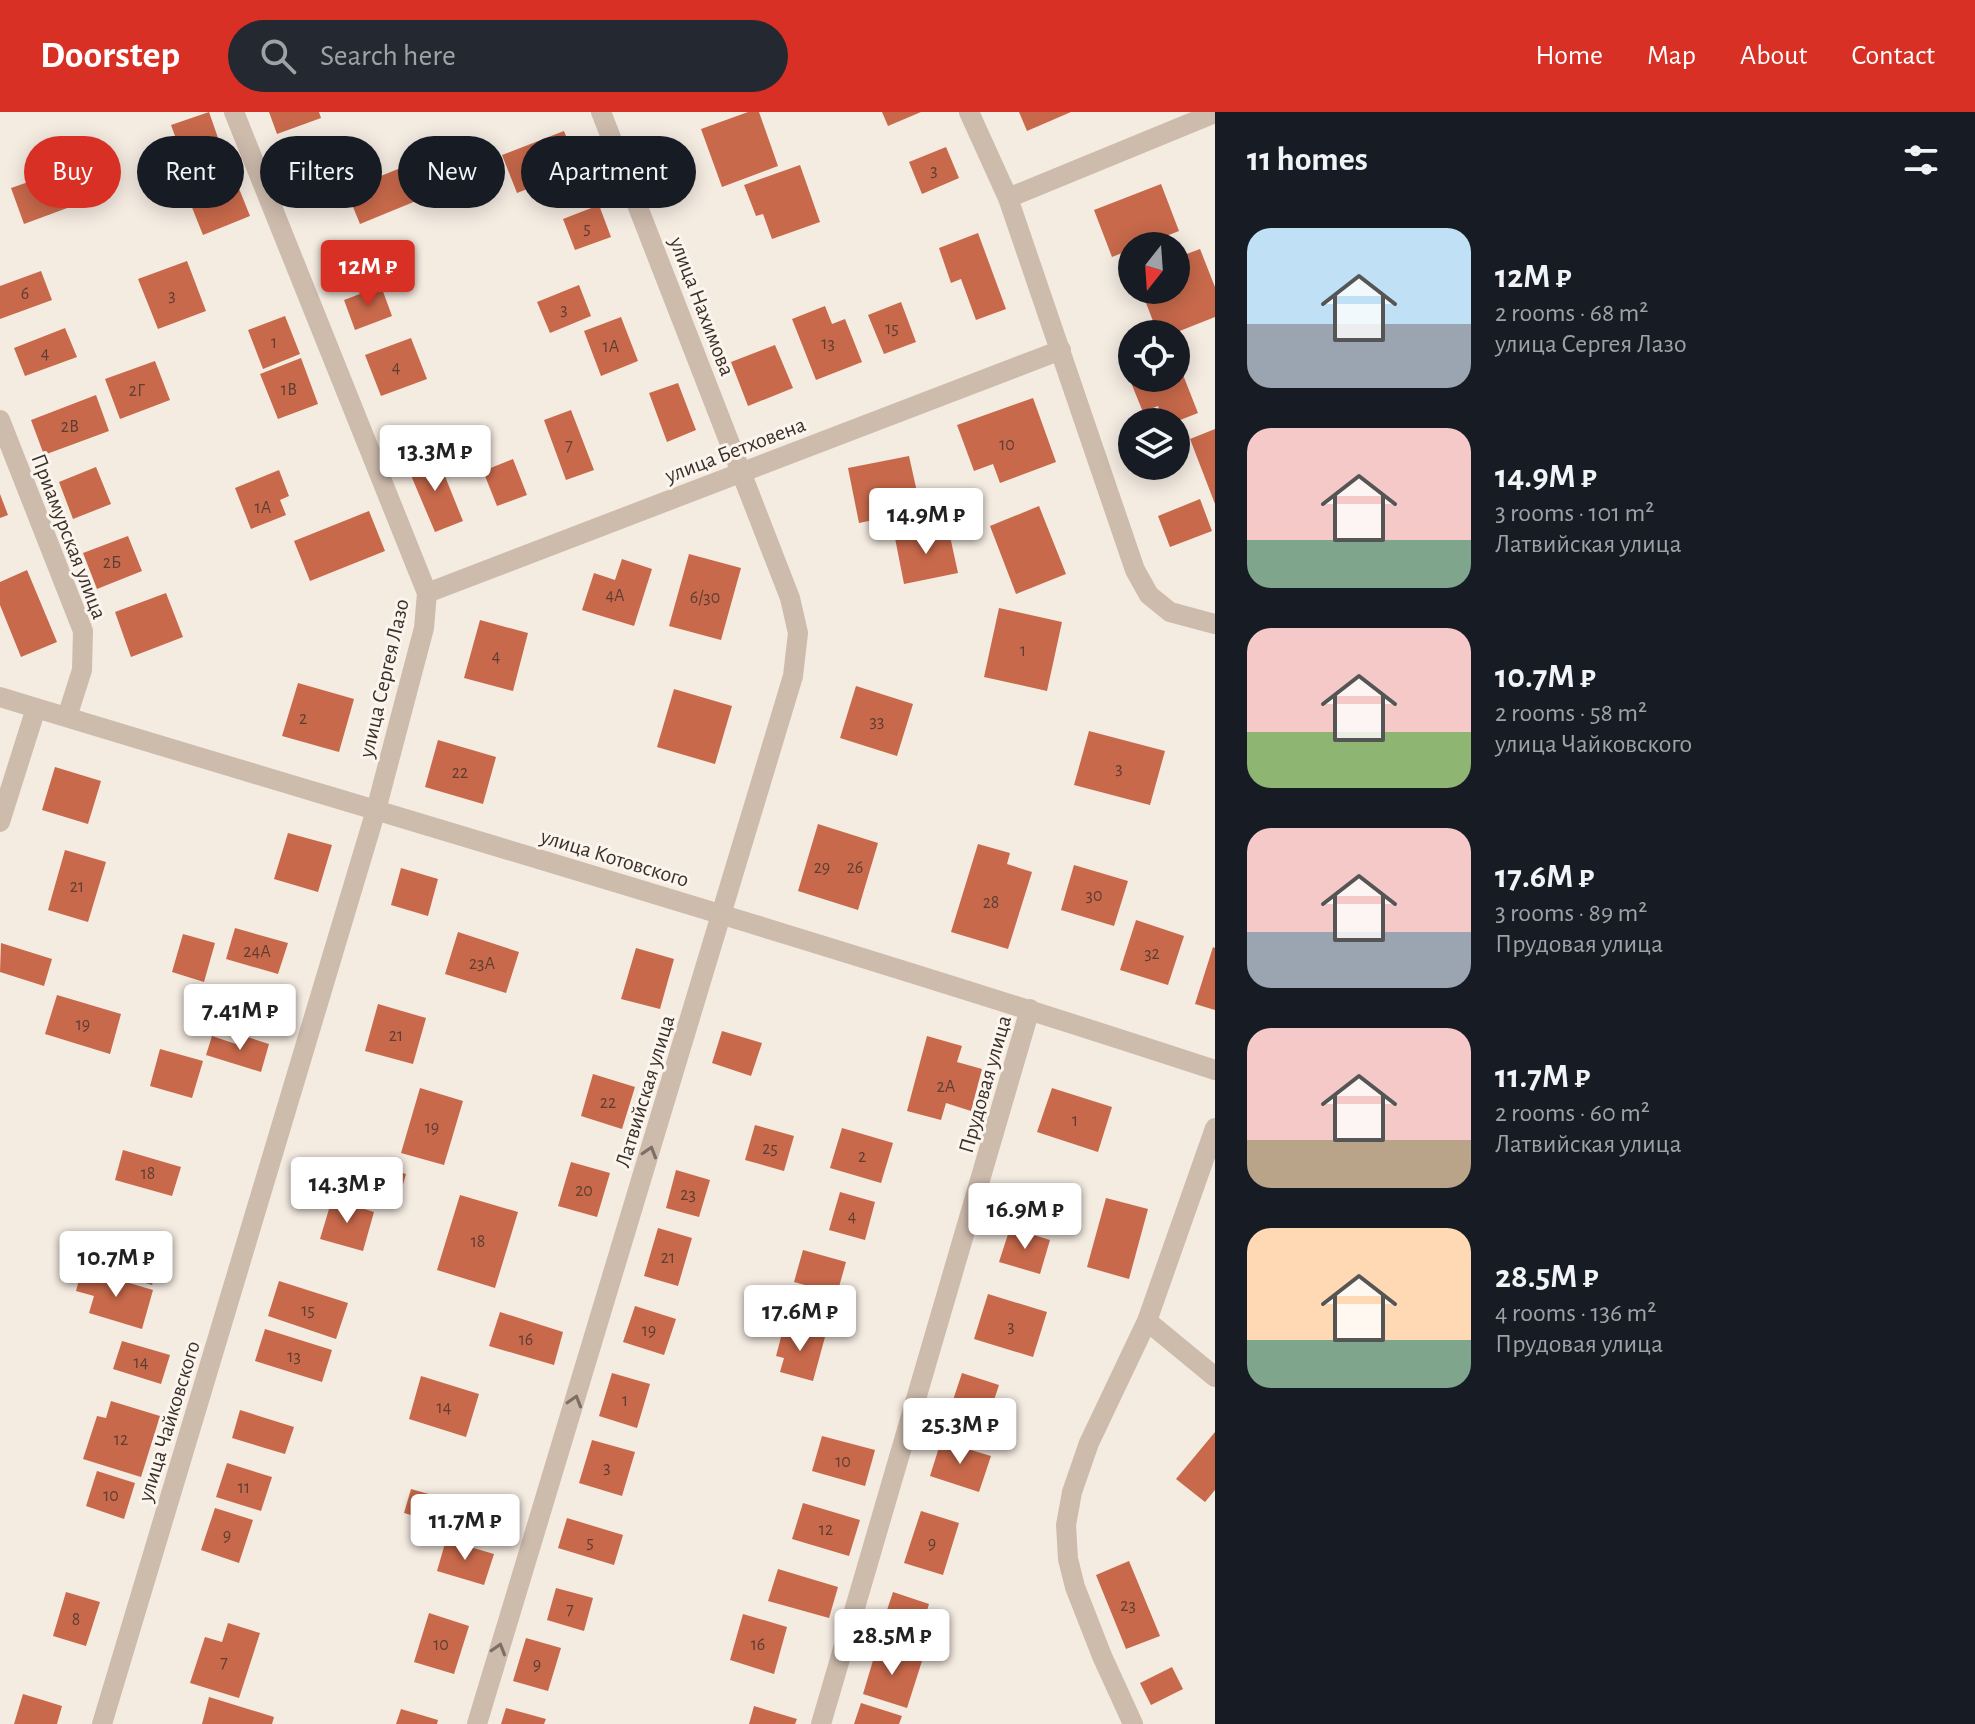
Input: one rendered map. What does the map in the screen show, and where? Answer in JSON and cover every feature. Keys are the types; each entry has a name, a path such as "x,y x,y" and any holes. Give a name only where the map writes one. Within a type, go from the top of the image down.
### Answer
{"street":[{"name":"улица Сергея Лазо","path":"234,112 427,593 424,628 376,810"},
{"name":"улица Нахимова","path":"601,112 742,473"},
{"path":"969,112 1008,198 1135,570 1149,595 1170,612 1215,624"},
{"path":"1008,198 1215,113"},
{"name":"улица Бетховена","path":"427,593 1061,350"},
{"name":"Приамурская улица","path":"0,420 83,631 82,670 67,717"},
{"name":"Латвийская улица","path":"477,1724 793,676 798,633 790,598 742,473"},
{"name":"улица Котовского","path":"0,697 722,914 1215,1070"},
{"path":"0,822 36,708"},
{"name":"улица Чайковского","path":"102,1724 376,810"},
{"name":"Прудовая улица","path":"821,1724 1030,1009"},
{"path":"1133,1724 1075,1587 1068,1559 1066,1525 1072,1492 1089,1443 1147,1321 1215,1128"},
{"path":"1147,1321 1215,1377"}],"building":[{"path":"209,112 217,136 175,136 171,125"},
{"path":"269,112 319,112 321,118 277,134"},
{"path":"748,112 759,112 778,166 722,187 701,129"},
{"path":"882,112 921,112 888,126"},
{"path":"1019,112 1071,112 1027,131"},
{"path":"946,147 959,178 922,194 909,162"},
{"path":"521,148 521,191 517,193 505,163 505,154"},
{"path":"800,165 820,222 772,239 763,214 756,216 744,185"},
{"path":"398,169 399,208 360,224 353,208 382,208 382,175"},
{"path":"24,183 24,208 67,208 24,224 11,188"},
{"path":"1161,184 1179,231 1118,232 1118,255 1112,257 1094,210"},
{"path":"244,201 250,216 203,235 192,208 244,208"},
{"path":"591,208 600,208 611,237 575,250 563,219"},
{"path":"978,233 1006,309 976,320 961,279 951,283 939,248"},
{"path":"1200,249 1215,287 1215,317 1190,327 1190,320 1153,320 1146,304 1190,304 1190,253"},
{"path":"187,261 206,311 158,329 138,279"},
{"path":"41,271 52,300 0,319 0,286"},
{"path":"579,285 591,316 550,333 537,302"},
{"path":"381,286 392,316 355,330 344,300"},
{"path":"901,302 916,342 884,354 868,315"},
{"path":"825,306 832,324 845,319 862,362 816,380 792,319"},
{"path":"285,316 300,354 263,369 248,330"},
{"path":"621,317 638,361 601,376 584,331"},
{"path":"65,328 77,357 25,376 14,348"},
{"path":"411,338 427,379 381,396 365,355"},
{"path":"775,345 793,388 748,406 731,362"},
{"path":"301,358 318,404 278,419 260,374"},
{"path":"155,361 170,400 120,419 105,379"},
{"path":"678,383 696,430 667,442 649,393"},
{"path":"1135,392 1190,392 1198,413 1190,416 1190,408 1141,408"},
{"path":"96,395 109,431 44,455 31,420"},
{"path":"1033,398 1056,462 1000,483 993,464 974,471 957,425"},
{"path":"571,410 594,470 566,480 544,420"},
{"path":"1215,429 1215,504 1190,439"},
{"path":"436,454 463,521 435,532 407,466"},
{"path":"909,456 921,510 859,523 848,468"},
{"path":"513,459 527,495 497,506 483,471"},
{"path":"96,467 111,504 73,519 59,482"},
{"path":"279,470 289,496 280,500 286,515 251,529 235,488"},
{"path":"0,494 8,515 0,518"},
{"path":"1200,499 1212,531 1170,547 1158,516"},
{"path":"1039,506 1066,574 1016,594 990,526"},
{"path":"369,511 385,551 310,581 294,541"},
{"path":"948,527 958,573 904,584 895,538"},
{"path":"128,536 142,571 97,589 83,553"},
{"path":"689,554 741,568 721,640 669,626"},
{"path":"622,559 652,569 634,626 582,610 594,573 615,580"},
{"path":"27,570 57,642 21,657 0,605 0,582"},
{"path":"166,593 183,637 131,657 115,612"},
{"path":"999,608 1062,622 1047,691 984,677"},
{"path":"480,620 528,633 513,691 464,678"},
{"path":"298,683 354,699 339,752 282,736"},
{"path":"856,686 913,704 897,756 840,738"},
{"path":"674,689 732,706 715,764 657,747"},
{"path":"1089,731 1165,751 1150,805 1074,785"},
{"path":"438,740 496,757 483,804 425,787"},
{"path":"55,767 101,781 88,824 42,810"},
{"path":"818,824 878,843 858,910 798,891"},
{"path":"288,833 332,845 318,892 274,879"},
{"path":"978,844 1010,853 1007,864 1032,872 1008,949 951,932"},
{"path":"65,850 106,862 88,922 48,910"},
{"path":"1074,865 1128,881 1114,926 1061,910"},
{"path":"401,868 438,879 428,916 391,905"},
{"path":"1136,920 1184,936 1168,985 1120,970"},
{"path":"235,928 288,943 278,974 226,959"},
{"path":"458,932 519,952 506,993 445,974"},
{"path":"183,934 215,943 204,982 172,972"},
{"path":"1,943 52,959 44,986 0,972"},
{"path":"636,948 674,959 660,1009 621,999"},
{"path":"1215,948 1215,1010 1195,1004"},
{"path":"57,995 121,1014 110,1054 45,1034"},
{"path":"378,1004 426,1018 413,1064 365,1051"},
{"path":"722,1031 762,1043 751,1076 712,1063"},
{"path":"238,1034 269,1044 261,1072 206,1055 212,1036 236,1044"},
{"path":"927,1036 962,1046 957,1062 982,1069 971,1111 946,1103 941,1120 907,1111"},
{"path":"160,1049 203,1061 192,1098 150,1086"},
{"path":"593,1074 635,1087 622,1129 581,1116"},
{"path":"420,1088 463,1101 444,1165 401,1153"},
{"path":"1052,1088 1112,1107 1098,1152 1037,1132"},
{"path":"755,1125 794,1136 784,1171 745,1160"},
{"path":"842,1128 893,1143 881,1183 830,1168"},
{"path":"123,1150 181,1167 172,1196 115,1180"},
{"path":"365,1162 406,1174 396,1208 355,1196"},
{"path":"571,1162 610,1173 597,1217 558,1206"},
{"path":"676,1170 710,1180 699,1217 666,1208"},
{"path":"840,1192 875,1202 865,1240 829,1230"},
{"path":"460,1195 518,1212 495,1288 437,1270"},
{"path":"1106,1198 1148,1209 1129,1279 1087,1267"},
{"path":"332,1199 374,1212 363,1251 320,1239"},
{"path":"658,1228 692,1238 678,1286 644,1276"},
{"path":"1010,1228 1050,1240 1040,1274 999,1262"},
{"path":"94,1245 125,1255 128,1246 161,1256 152,1285 88,1266"},
{"path":"803,1250 846,1262 837,1294 794,1282"},
{"path":"82,1269 153,1290 142,1329 89,1313 94,1296 76,1291"},
{"path":"279,1281 348,1303 336,1339 268,1316"},
{"path":"988,1294 1047,1312 1033,1357 974,1339"},
{"path":"635,1306 676,1319 664,1355 623,1342"},
{"path":"500,1312 563,1332 554,1365 489,1346"},
{"path":"784,1326 825,1337 813,1381 780,1372 784,1358 776,1356"},
{"path":"265,1329 332,1350 322,1382 255,1361"},
{"path":"122,1341 170,1355 161,1384 113,1369"},
{"path":"612,1373 650,1384 637,1428 599,1416"},
{"path":"962,1373 999,1385 987,1421 950,1409"},
{"path":"421,1376 479,1394 466,1437 409,1419"},
{"path":"111,1401 160,1416 141,1477 83,1459 97,1416 106,1418"},
{"path":"240,1410 294,1427 285,1454 232,1438"},
{"path":"1215,1432 1215,1490 1205,1502 1176,1479"},
{"path":"822,1436 875,1450 865,1486 812,1471"},
{"path":"592,1440 635,1452 622,1496 579,1483"},
{"path":"941,1441 991,1456 979,1492 930,1476"},
{"path":"227,1463 272,1477 261,1511 216,1497"},
{"path":"97,1471 135,1483 124,1519 86,1506"},
{"path":"411,1489 478,1508 470,1532 404,1513"},
{"path":"803,1503 860,1520 849,1556 792,1539"},
{"path":"215,1508 253,1520 239,1563 201,1550"},
{"path":"921,1511 959,1523 943,1575 904,1563"},
{"path":"567,1518 623,1535 614,1565 558,1548"},
{"path":"446,1540 494,1554 484,1585 437,1571"},
{"path":"1129,1561 1160,1636 1126,1649 1096,1575"},
{"path":"778,1569 838,1587 829,1618 768,1601"},
{"path":"556,1588 593,1598 584,1631 547,1620"},
{"path":"66,1592 100,1602 86,1646 53,1636"},
{"path":"893,1592 929,1604 918,1640 881,1628"},
{"path":"429,1613 469,1626 454,1674 414,1662"},
{"path":"743,1614 787,1627 774,1674 730,1660"},
{"path":"228,1623 260,1633 239,1698 190,1683 205,1637 222,1642"},
{"path":"526,1638 561,1648 548,1691 513,1681"},
{"path":"877,1647 922,1661 907,1708 863,1694"},
{"path":"1172,1667 1183,1689 1151,1705 1140,1683"},
{"path":"23,1694 62,1706 57,1724 14,1724"},
{"path":"209,1697 274,1717 272,1724 202,1724"},
{"path":"861,1703 902,1716 899,1724 854,1724"},
{"path":"754,1706 797,1719 795,1724 749,1724"},
{"path":"506,1708 546,1719 544,1724 501,1724"},
{"path":"401,1709 438,1720 437,1724 396,1724"}]}
